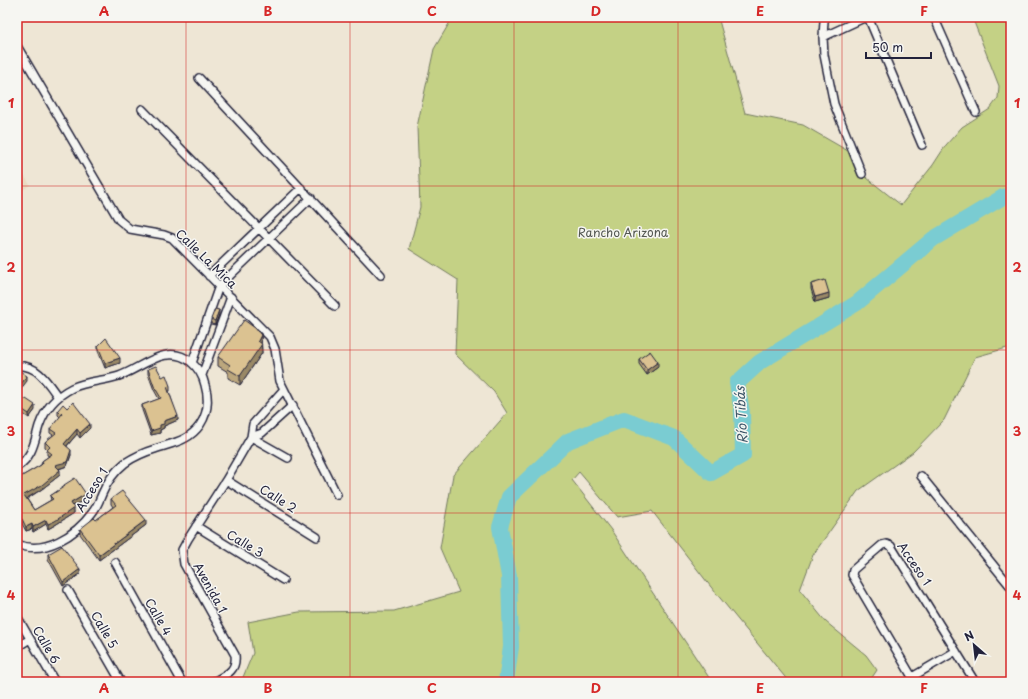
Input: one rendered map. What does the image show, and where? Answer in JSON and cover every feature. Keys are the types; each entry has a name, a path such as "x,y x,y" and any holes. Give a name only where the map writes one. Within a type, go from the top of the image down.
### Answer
{"street":[{"path":"826,17 822,37 824,55 834,104 862,174"},
{"path":"822,37 867,17 922,146"},
{"path":"934,17 976,112"},
{"name":"Calle La Mica","path":"17,46 119,220 130,229 164,235 172,238 270,337 274,349 280,381 337,495"},
{"path":"199,78 381,275"},
{"path":"142,109 335,306"},
{"path":"209,276 301,188"},
{"path":"192,363 219,286 268,237 311,198"},
{"path":"202,375 231,297"},
{"name":"Acceso 1","path":"17,467 26,460 30,454 43,417 49,406 58,397 73,388 126,373 158,356 172,354 186,358 202,375 207,394 208,406 200,425 192,434 179,441 142,454 118,469 111,478 92,514 77,530 71,534 52,544 42,547 31,548 17,544"},
{"path":"17,366 28,367 35,370 58,397"},
{"name":"Avenida 1","path":"214,682 228,674 236,662 235,655 184,564 182,550 251,437 253,424 284,389"},
{"path":"251,437 262,433 293,405"},
{"path":"251,437 288,458"},
{"path":"921,476 1011,587"},
{"name":"Calle 2","path":"226,480 317,537"},
{"name":"Calle 3","path":"196,526 283,580"},
{"name":"Acceso 1","path":"913,679 853,578 853,570 882,545 886,544 891,546 975,682"},
{"name":"Calle 4","path":"115,562 182,682"},
{"name":"Calle 5","path":"68,590 121,682"},
{"name":"Calle 6","path":"18,618 54,682"},
{"path":"17,647 30,639"},
{"path":"913,679 956,651"}],"shaded area":[{"path":"17,164 30,185 17,194"}],"green space":[{"name":"Rancho Arizona","path":"453,17 718,17 745,113 803,125 855,155 862,174 901,205 933,165 946,145 962,127 990,109 998,98 999,86 972,17 1011,17 1011,344 1007,348 975,357 944,420 913,452 858,491 813,555 800,590 826,622 866,655 877,670 869,682 789,682 711,587 652,511 617,517 579,472 572,480 611,530 712,682 241,682 253,653 248,622 299,612 394,611 459,592 440,548 453,475 507,413 494,392 455,354 458,280 409,249 420,207 417,127 434,49"}],"building":[{"path":"825,280 829,293 815,297 811,284"},
{"path":"215,309 219,310 215,321 211,319"},
{"path":"244,320 255,328 261,335 258,341 262,344 240,376 228,369 230,365 218,357"},
{"path":"106,338 120,358 105,363 98,346"},
{"path":"650,351 658,362 647,370 639,359"},
{"path":"156,366 162,377 166,375 170,386 167,387 178,416 164,421 164,424 160,425 160,428 151,431 142,405 161,398 154,386 148,369"},
{"path":"17,369 27,376 17,389"},
{"path":"17,399 26,399 35,405 29,414 23,410 20,413 17,410"},
{"path":"73,402 90,424 80,433 77,429 64,444 71,450 67,462 55,465 60,470 42,485 24,495 34,510 53,499 50,496 75,478 86,494 71,503 74,508 55,521 48,524 46,520 33,527 32,524 26,527 22,519 17,520 17,479 41,465 43,463 42,461 52,454 47,450 50,447 45,442 56,433 50,429 62,414 58,410 63,404 67,408"},
{"path":"122,491 146,520 99,555 80,529 94,518 96,520 116,505 111,499"},
{"path":"62,546 80,569 63,582 48,554"}],"waterway":[{"name":"Río Tibás","path":"506,682 511,647 509,576 500,527 509,497 568,441 624,419 674,438 711,473 743,455 742,412 737,383 760,362 857,303 933,239 1003,197 1011,195"}]}
